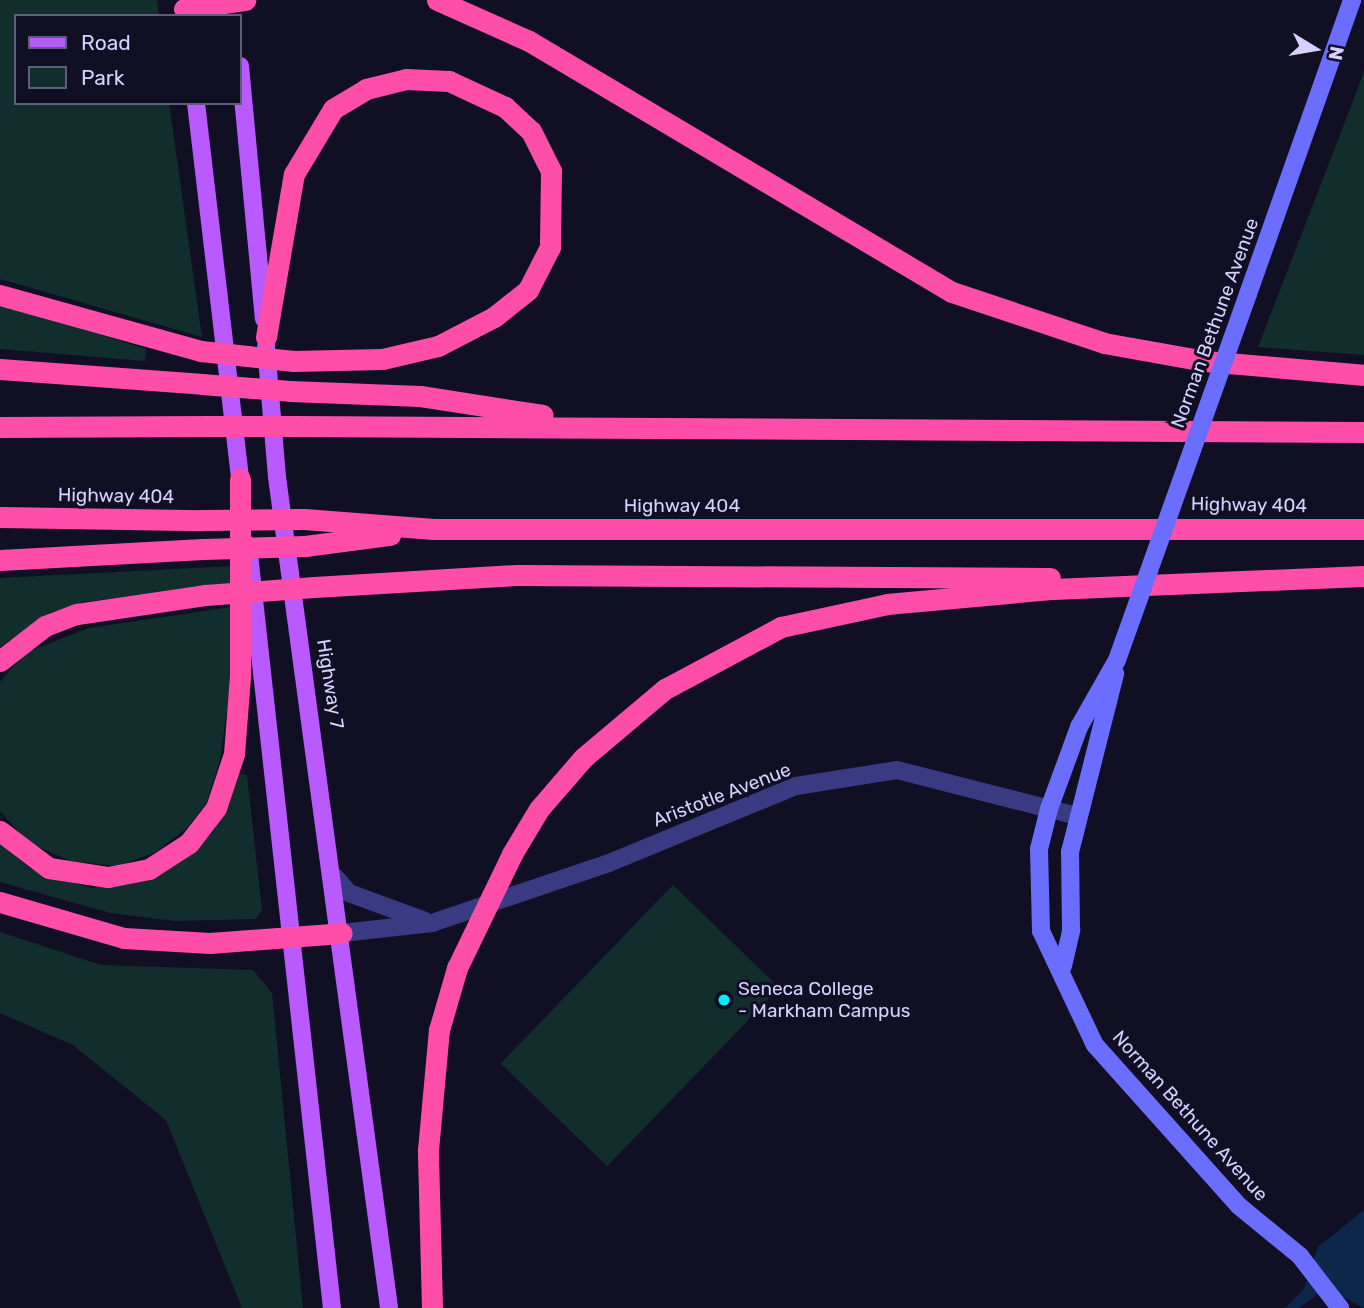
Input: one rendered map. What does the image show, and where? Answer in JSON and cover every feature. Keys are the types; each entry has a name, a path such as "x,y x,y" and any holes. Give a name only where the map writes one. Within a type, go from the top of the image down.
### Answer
{"highway":[{"path":"437,0 529,41 953,292 1104,343 1205,361 1364,375"},
{"path":"184,8 236,4"},
{"path":"0,295 201,351 293,361 382,359 438,346 494,317 528,290 550,247 551,171 531,131 506,107 449,81 406,79 366,89 333,109 294,174 266,337"},
{"path":"0,369 290,391 420,396 611,425"},
{"path":"0,428 611,425 1364,432"},
{"path":"0,831 49,868 108,877 149,869 189,843 216,808 233,754 240,676 240,479"},
{"name":"Highway 404","path":"0,517 304,519 434,529 1364,529"},
{"path":"0,560 305,546 434,529"},
{"path":"0,661 45,626 76,614 205,595 314,587 517,575 1244,579 1364,576"},
{"path":"432,1308 428,1150 439,1030 457,968 512,854 539,809 583,758 665,689 781,626 887,604 1244,579"},
{"path":"0,902 124,938 210,943 342,933"}],"main road":[{"name":"Highway 7","path":"242,87 277,477 335,877 389,1308"},
{"path":"196,105 332,1308"}],"street":[{"name":"Norman Bethune Avenue","path":"1062,967 1071,930 1070,852 1077,816 1103,737 1117,660 1352,0"},
{"name":"Norman Bethune Avenue","path":"1117,660 1079,727 1049,809 1039,849 1041,931 1062,967 1095,1045 1239,1206 1300,1256 1340,1308"},
{"name":"Aristotle Avenue","path":"342,933 432,923 608,863 796,786 897,770 1077,816"},
{"path":"335,877 349,893 432,923"}],"green space":[{"path":"0,0 157,0 159,14 14,14 14,105 169,105 202,337 0,279"},
{"path":"1364,71 1364,355 1258,347 1353,101"},
{"path":"0,303 146,349 145,361 0,349"},
{"path":"233,566 235,584 83,602 52,612 0,647 0,578"},
{"path":"231,607 234,663 220,760 207,802 188,827 156,852 117,866 70,861 28,842 0,811 0,682 25,653 89,628"},
{"path":"237,773 247,775 262,910 256,919 175,921 110,913 0,882 0,844 31,869 91,888 155,877 213,833"},
{"path":"673,885 779,988 607,1166 501,1063"},
{"path":"0,932 101,965 253,970 272,993 303,1308 242,1308 166,1120 73,1045 0,1013"}],"water":[{"path":"1364,1210 1364,1308 1326,1288 1299,1308 1285,1308 1304,1289 1318,1247"}],"place":[{"name":"Seneca College - Markham Campus","path":"724,1000"}]}
